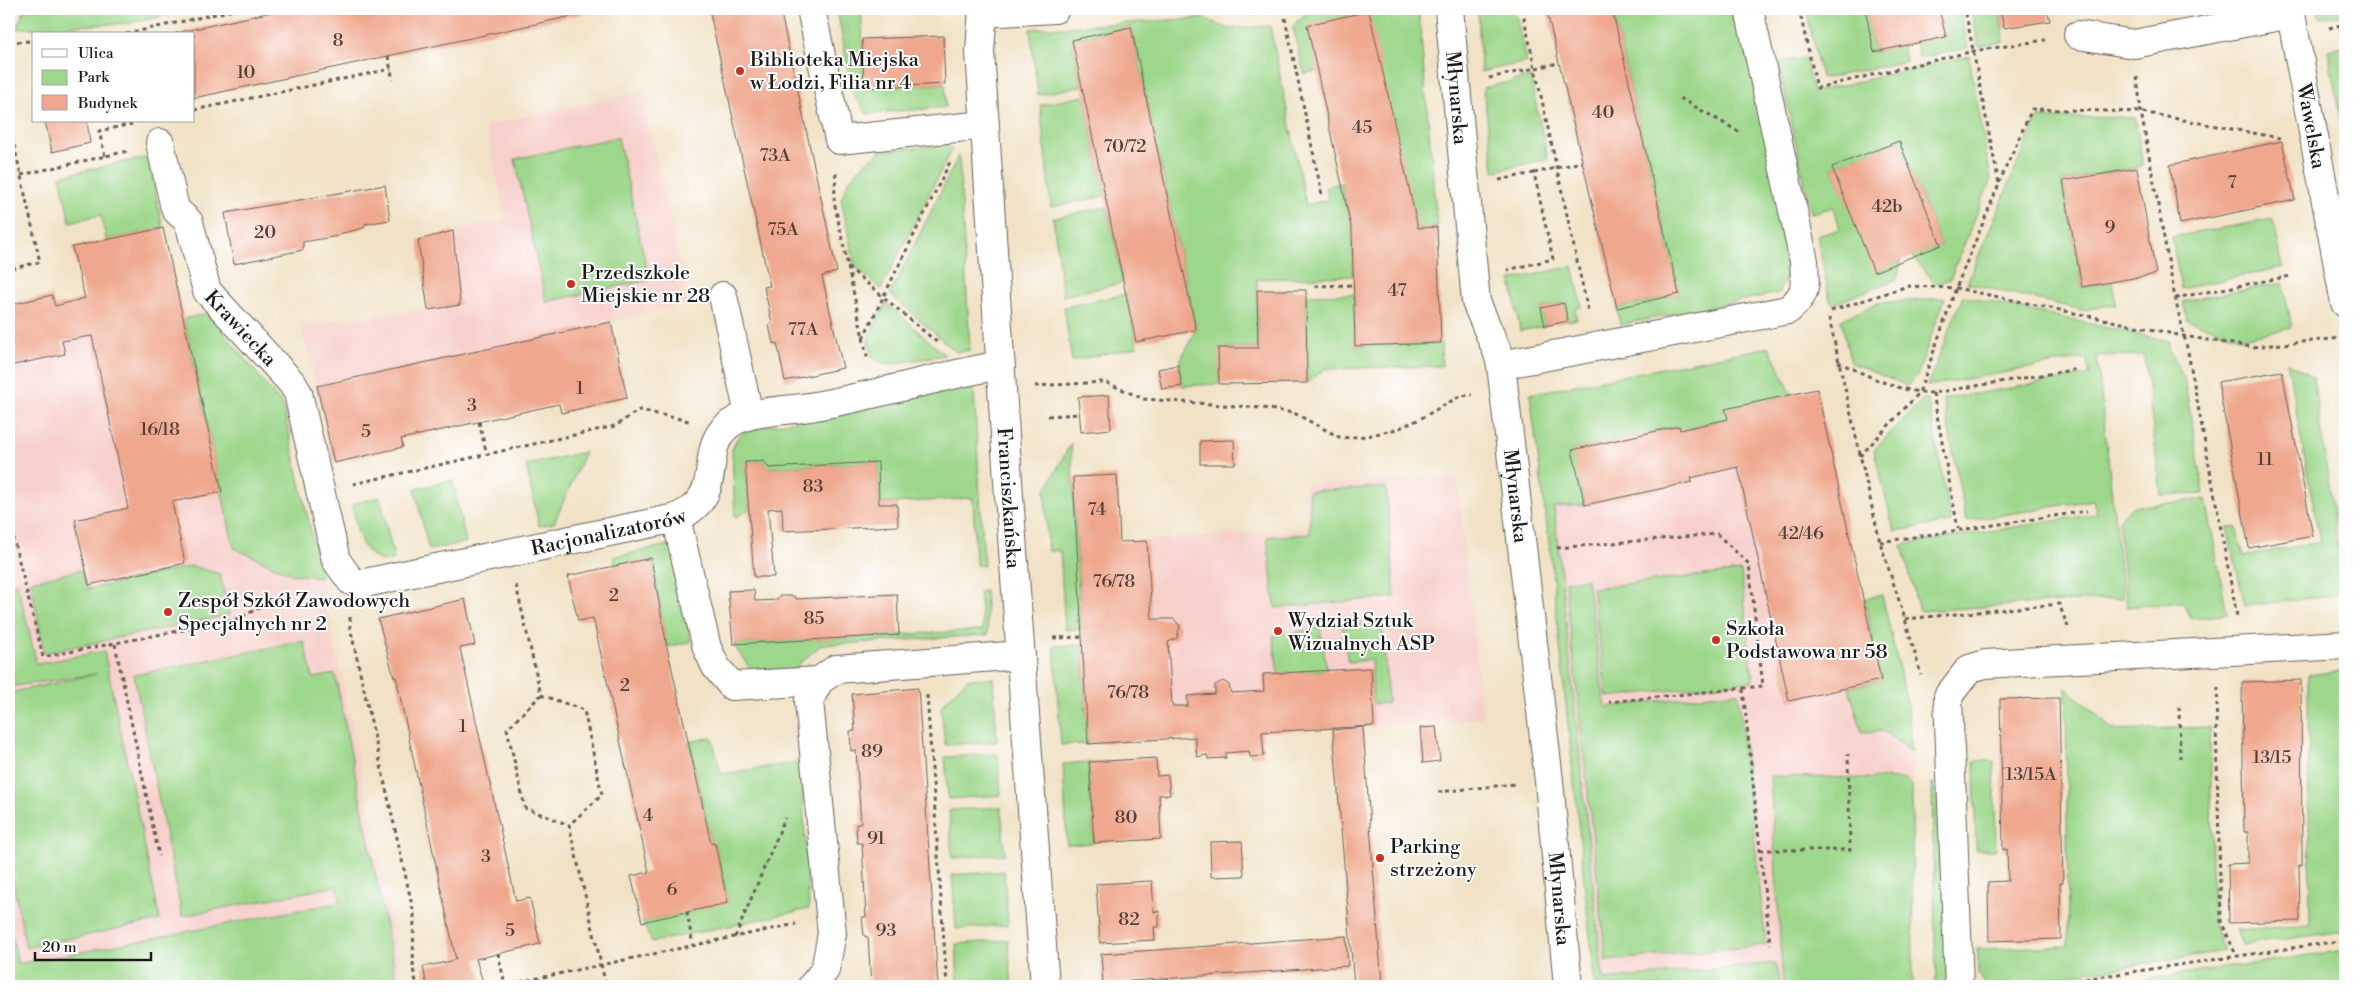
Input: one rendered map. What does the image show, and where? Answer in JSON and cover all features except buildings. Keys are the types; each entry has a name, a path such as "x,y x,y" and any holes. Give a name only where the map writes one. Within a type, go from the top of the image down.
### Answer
{"street":[{"path":"811,9 839,140 985,125"},
{"path":"983,11 1054,9"},
{"name":"Młynarska","path":"1449,9 1476,302 1497,350 1500,365 1548,781 1568,986"},
{"path":"1500,365 1788,310 1801,299 1805,285 1804,262 1749,9"},
{"name":"Franciszkańska","path":"983,11 980,51 1001,377 1045,986"},
{"path":"2078,35 2134,44 2291,12"},
{"name":"Wawelska","path":"2291,12 2345,303"},
{"name":"Krawiecka","path":"160,143 174,204 176,210 189,222 207,291 292,383 298,393 320,491"},
{"path":"723,296 749,415"},
{"path":"724,429 749,415 815,406 971,370 1001,377"},
{"name":"Racjonalizatorów","path":"351,581 360,584 371,583 509,552 676,518 685,514 701,499 710,480 716,441 724,429"},
{"path":"320,491 336,560 351,581"},
{"path":"676,518 707,648 724,679 732,686 819,681"},
{"path":"1959,986 1948,696 1969,669 1985,664 2345,645"},
{"path":"812,986 825,970 830,950 831,916 809,701 819,681 836,669 1021,655"}],"path":[{"path":"9,20 14,9"},
{"path":"135,32 238,9"},
{"path":"1522,9 1588,311 1581,314 1588,348"},
{"path":"1800,9 1816,88 1974,51 2078,35"},
{"path":"1965,9 1999,184"},
{"path":"1285,18 1322,195"},
{"path":"9,42 32,41"},
{"path":"2134,44 2141,112 2237,620"},
{"path":"388,56 393,80"},
{"path":"1488,78 1559,63"},
{"path":"195,110 391,69"},
{"path":"1680,98 1782,156"},
{"path":"1860,456 1918,393 1956,288 2032,109 2141,112 2316,145"},
{"path":"9,122 40,262 9,269"},
{"path":"105,156 99,130 134,123"},
{"path":"839,140 834,201 874,393"},
{"path":"21,175 160,143"},
{"path":"863,338 953,157"},
{"path":"1465,186 1582,162"},
{"path":"1474,274 1497,272 1553,259 1534,173"},
{"path":"848,266 971,370"},
{"path":"2175,298 2291,276"},
{"path":"1315,286 1353,286"},
{"path":"1948,696 1922,680 1880,542 1828,312 1908,286 1956,288 2183,336 2252,347 2345,338"},
{"path":"1838,362 1900,389 1918,393 1933,393 2078,368"},
{"path":"1001,377 1105,382 1144,399 1263,408 1294,413 1341,438 1367,436 1396,429 1420,420 1460,396 1478,395"},
{"path":"1933,393 1958,528"},
{"path":"320,491 615,426 639,410 724,429"},
{"path":"1048,416 1079,414"},
{"path":"479,422 487,455"},
{"path":"1880,542 1958,528 2087,511"},
{"path":"9,521 43,658 235,620 275,600"},
{"path":"1550,550 1717,534 1749,564 1763,686 1609,702"},
{"path":"509,552 541,695"},
{"path":"351,581 350,627 414,914 413,969 417,986"},
{"path":"1905,619 2059,604 2082,660"},
{"path":"1066,638 1082,637"},
{"path":"115,644 159,856"},
{"path":"924,662 947,986"},
{"path":"2219,681 2216,722 2221,921 2236,956"},
{"path":"1743,689 1770,944"},
{"path":"541,695 506,729 525,808 569,825"},
{"path":"541,695 584,710 602,795 569,825"},
{"path":"2179,707 2180,758"},
{"path":"1760,850 1850,850 1848,754"},
{"path":"1438,792 1548,781"},
{"path":"735,936 788,813"},
{"path":"569,825 606,986"},
{"path":"687,912 693,946"},
{"path":"498,953 505,985 831,916"},
{"path":"2038,986 2345,940"}],"shaded area":[{"name":"Przedszkole Miejskie nr 28","path":"641,92 688,303 611,322 627,398 561,412 558,404 401,439 403,447 334,463 301,325 460,305 453,231 505,220 486,125"},
{"name":"Zespół Szkół Zawodowych Specjalnych nr 2","path":"163,228 184,319 208,313 283,406 324,593 405,986 9,986 9,305 52,295 55,306 85,298 72,247"},
{"name":"Szkoła Podstawowa nr 58","path":"1769,347 1791,394 1817,389 1881,680 1912,752 1913,986 1595,986 1550,550 1530,394"},
{"name":"Wydział Sztuk Wizualnych ASP","path":"1457,478 1483,718 1088,744 1076,545 1307,530 1305,485"}],"green space":[{"path":"25,9 193,9 131,23 16,29"},
{"path":"837,9 861,9 865,88 945,84 946,107 867,114 852,92"},
{"path":"1313,9 1416,9 1419,13 1437,227 1418,228 1317,71 1304,74 1293,27 1300,18"},
{"path":"1478,9 1515,9 1526,62 1481,72"},
{"path":"1612,9 1737,9 1792,262 1788,276 1778,293 1620,325 1617,308 1679,294"},
{"path":"1806,9 1865,9 1874,52 1902,46 1906,61 1826,78 1821,77"},
{"path":"1939,9 1959,9 1968,48 1919,58 1916,43 1945,37"},
{"path":"1971,9 2000,9 2004,41 1979,47"},
{"path":"2318,9 2345,9 2345,14 2320,18"},
{"path":"1203,18 1229,29 1270,26 1306,205 1328,200 1326,187 1341,183 1352,231 1353,276 1257,279 1258,348 1219,348 1219,384 1182,386 1178,365 1196,329 1131,27 1072,40 1081,86 1038,95 1030,29"},
{"path":"2345,47 2345,147 2328,50"},
{"path":"1969,56 1991,179 1950,279 1936,284 1912,256 1941,245 1899,141 1832,167 1875,271 1901,261 1897,279 1834,304 1830,301 1817,236 1840,229 1834,207 1811,213 1778,63 1805,58 1813,92"},
{"path":"1530,77 1548,159 1494,171 1483,88"},
{"path":"1084,96 1105,196 1051,207 1040,105"},
{"path":"2135,117 2143,166 2063,181 2082,287 2112,282 2116,304 2083,310 1967,283 2037,118"},
{"path":"618,137 649,280 546,302 515,159"},
{"path":"946,145 952,149 881,289 855,267 841,199 849,181 864,164 881,151"},
{"path":"959,155 970,350 956,352 890,294"},
{"path":"148,157 163,228 106,240 101,215 70,222 60,176"},
{"path":"1107,207 1123,283 1063,296 1053,218"},
{"path":"2273,219 2283,267 2181,289 2172,237"},
{"path":"1573,266 1582,306 1575,310 1577,319 1568,321 1564,303 1541,308 1545,326 1520,331 1511,280"},
{"path":"2283,283 2292,328 2241,338 2187,320 2183,301"},
{"path":"1126,294 1137,347 1072,361 1064,307"},
{"path":"1354,294 1355,346 1441,343 1442,366 1325,369 1307,383 1306,295"},
{"path":"1963,296 2168,341 2171,353 2184,378 2204,493 2161,495 2144,355 2097,356 2123,598 1919,611 1902,545 2097,514 2093,500 1966,521 1943,399 2090,375 2086,358 1927,386"},
{"path":"1945,298 1917,376 1907,386 1851,363 1841,320 1878,303"},
{"path":"886,303 945,355 885,365 872,356 868,339"},
{"path":"208,313 283,406 321,577 291,574 234,548 184,319"},
{"path":"1769,347 1792,395 1726,409 1728,419 1680,430 1679,426 1573,450 1585,505 1554,507 1603,980 1776,963 1781,986 1595,986 1550,550 1530,394"},
{"path":"2287,362 2313,377 2345,594 2245,606 2227,528 2236,527 2244,556 2320,542"},
{"path":"961,388 974,390 984,566 976,565 973,498 879,504 878,462 769,468 764,461 745,462 749,509 735,518 732,450 737,438 748,430"},
{"path":"1923,399 1928,399 1951,522 1894,531 1874,450"},
{"path":"1071,443 1081,629 1065,630 1060,551 1048,551 1045,491"},
{"path":"585,452 554,523 539,526 526,465"},
{"path":"452,480 466,542 429,550 415,489"},
{"path":"1386,487 1395,597 1275,608 1267,537 1310,534 1309,491"},
{"path":"380,497 394,559 382,561 368,552 363,545 357,530 352,504"},
{"path":"2206,499 2227,614 2191,619 2184,602 2127,607 2118,520 2132,507"},
{"path":"672,544 691,642 667,647 651,558 616,566 613,557"},
{"path":"192,566 220,574 229,615 44,653 31,581 81,570 88,589"},
{"path":"1741,571 1753,681 1607,697 1592,588"},
{"path":"1587,579 1605,707 1738,692 1766,945 1606,961 1565,581"},
{"path":"17,583 37,664 104,651 160,920 26,948 9,862 9,693 96,674 9,687 9,585"},
{"path":"985,591 988,635 821,645 791,671 753,673 733,644 983,630 979,592"},
{"path":"1882,595 1907,703 1912,752 1883,731 1862,732 1849,688 1881,680 1864,599"},
{"path":"1382,621 1388,703 1373,704 1371,660 1348,662 1342,625"},
{"path":"1320,628 1327,670 1278,674 1273,636"},
{"path":"304,641 313,678 335,674 398,986 9,986 9,922 18,964 341,902 337,886 182,916 134,675"},
{"path":"1082,645 1088,744 1061,745 1054,646"},
{"path":"2341,671 2345,709 2345,931 2242,945 2236,930 2310,925 2308,675"},
{"path":"993,678 997,742 945,745 941,706 967,679"},
{"path":"2066,688 2104,721 2111,730 2210,727 2213,926 2224,951 2001,986 1987,986 1978,974 1978,949 2068,946"},
{"path":"712,737 721,774 801,762 809,909 652,942 642,922 728,902 715,844 711,843 689,742"},
{"path":"998,754 1001,795 948,799 945,757"},
{"path":"1974,761 1994,761 1996,850 1976,850"},
{"path":"1089,762 1094,843 1067,845 1063,764"},
{"path":"1770,776 1902,779 1912,785 1913,986 1783,986"},
{"path":"1932,782 1946,806 1949,986 1936,986"},
{"path":"1001,807 1005,854 952,858 949,810"},
{"path":"1004,871 1008,925 956,929 952,875"},
{"path":"1008,940 1012,986 958,986 956,944"},
{"path":"2345,950 2345,986 2099,986"}],"place":[{"name":"Biblioteka Miejska w Łodzi, Filia nr 4","path":"740,71"},
{"name":"Przedszkole Miejskie nr 28","path":"571,284"},
{"name":"Zespół Szkół Zawodowych Specjalnych nr 2","path":"168,612"},
{"name":"Wydział Sztuk Wizualnych ASP","path":"1278,631"},
{"name":"Szkoła Podstawowa nr 58","path":"1716,640"},
{"name":"Parking strzeżony","path":"1380,858"}]}
